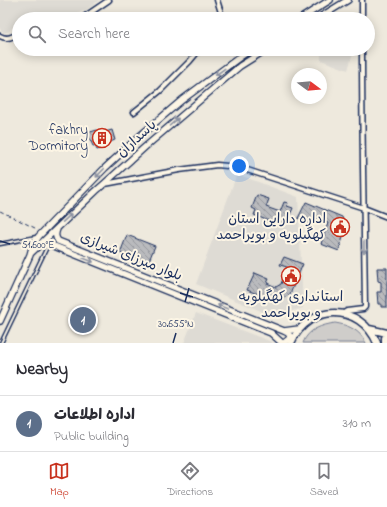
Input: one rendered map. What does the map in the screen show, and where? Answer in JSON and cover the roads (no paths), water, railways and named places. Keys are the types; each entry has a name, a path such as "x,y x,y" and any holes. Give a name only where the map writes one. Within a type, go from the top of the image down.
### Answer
{"main road":[{"path":"311,12 330,0"},
{"path":"328,12 348,0"},
{"name":"پاسداران","path":"0,320 30,255 33,244 41,234 105,168 182,100 240,56"},
{"name":"پاسداران","path":"30,255 57,227 145,147 240,66 256,56"},
{"path":"91,183 89,188 90,190 96,191"},
{"path":"76,197 80,196 83,198 83,204"},
{"name":"بلوار میرزای شیرازی","path":"57,227 55,237 58,241 284,331 300,329"},
{"path":"38,246 48,244"},
{"name":"بلوار میرزای شیرازی","path":"48,244 271,333 283,343"},
{"path":"291,343 300,329 312,319 334,313 350,316 364,323 374,336 377,343"},
{"path":"369,329 387,334 385,343"},
{"path":"283,343 289,339 290,336 284,331"}],"street":[{"path":"91,12 109,0"},
{"path":"217,0 221,12"},
{"path":"362,0 362,12"},
{"path":"0,36 2,38 12,37"},
{"path":"134,112 160,91 194,56"},
{"path":"342,314 347,310 363,310 364,307 362,56"},
{"path":"104,184 186,169 217,166 238,167 364,208 387,217"}],"lane":[{"path":"0,244 41,234"},
{"path":"1,343 48,244"}],"place":[{"name":"fakhry Dormitory","path":"102,138"},
{"name":"اداره دارایی استان کهگیلویه و بویراحمد","path":"340,227"},
{"name":"استانداری کهگیلویه و بویراحمد","path":"291,276"},
{"name":"اداره اطلاعات","path":"83,320"}]}
